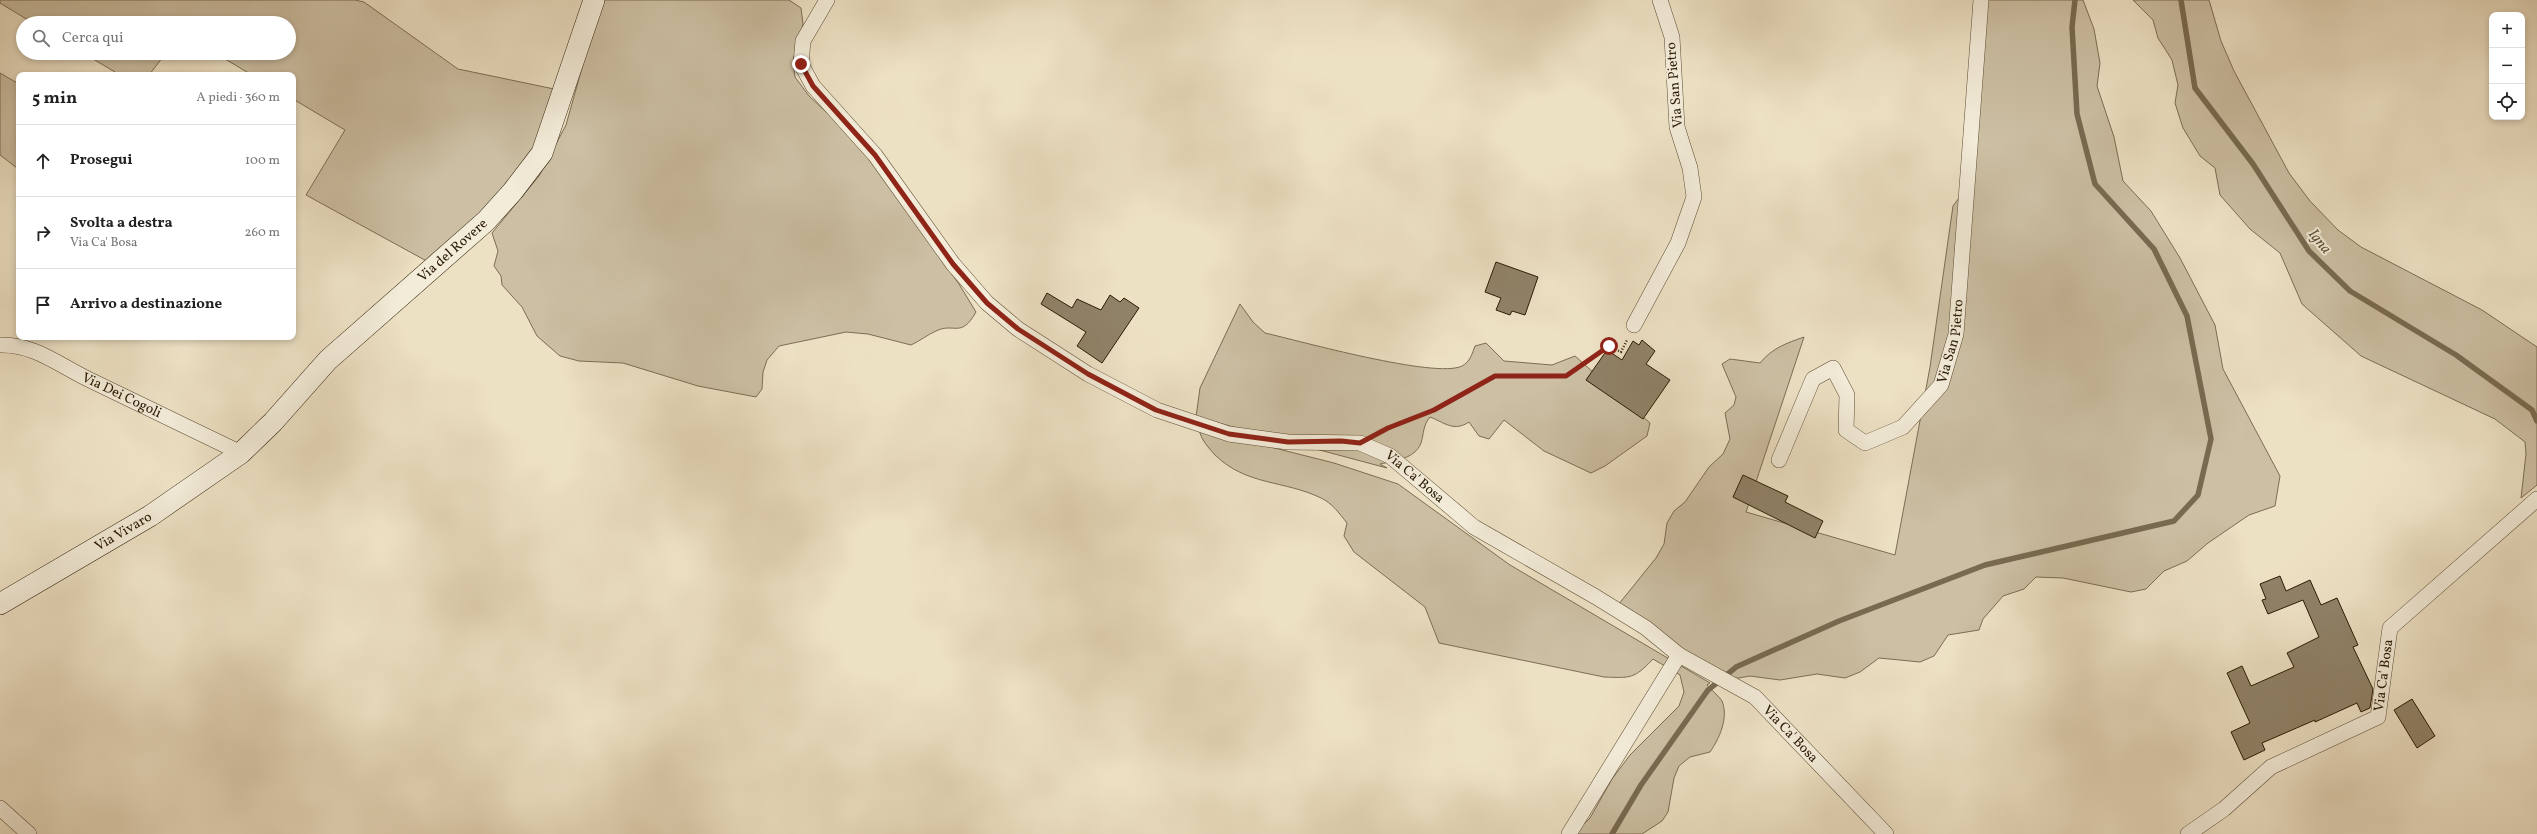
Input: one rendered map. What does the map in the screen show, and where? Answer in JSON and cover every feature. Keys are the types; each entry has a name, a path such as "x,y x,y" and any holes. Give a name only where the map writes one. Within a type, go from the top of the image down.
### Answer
{"street":[{"name":"Via del Rovere","path":"241,453 273,422 328,360 486,221 513,191 542,153 594,0"},
{"name":"Via Ca' Bosa","path":"826,0 803,41 801,64 813,86 875,155 953,264 987,303 1008,320 1088,374 1156,410 1229,434 1288,442 1341,441 1360,443 1390,456 1474,527 1596,596 1646,628 1679,655 1755,697 1886,834"},
{"name":"Via San Pietro","path":"1634,325 1678,243 1694,197 1690,168 1677,127 1672,37 1660,0"},
{"name":"Via San Pietro","path":"1780,460 1813,378 1832,368 1847,395 1846,430 1865,443 1903,427 1942,385 1956,334 1981,0"},
{"name":"Via Dei Cogoli","path":"0,345 16,345 52,358 88,379 241,453"},
{"name":"Via Vivaro","path":"0,604 150,516 241,453"},
{"name":"Via Ca' Bosa","path":"2188,834 2224,809 2271,767 2378,717 2390,628 2537,499"},
{"path":"1569,834 1679,655"},
{"path":"0,808 28,834"}],"path":[{"path":"1360,443 1388,428 1434,410 1495,376 1566,376 1609,346 1621,352 1634,325"}],"shaded area":[{"path":"0,0 355,0 364,2 458,69 559,90 525,167 432,264 306,195 345,130 296,101 296,72 247,72 227,60 296,60 296,16 21,16 0,3"},
{"path":"601,0 789,0 801,8 803,24 793,61 795,77 809,96 856,140 959,284 976,312 971,320 961,328 948,328 936,331 911,345 868,334 846,332 779,346 767,360 763,372 762,389 756,397 698,386 623,363 579,361 560,356 537,336 522,307 502,285 501,276 494,266 498,251 492,233 539,176 566,125"},
{"path":"1987,0 2083,0 2094,29 2100,63 2097,86 2114,137 2123,181 2151,211 2180,258 2215,325 2223,369 2280,476 2275,506 2249,515 2208,543 2187,561 2164,571 2146,589 2131,592 2063,578 2036,577 2024,589 2003,596 1983,619 1979,630 1948,635 1934,656 1920,662 1879,658 1860,672 1845,678 1817,674 1780,680 1750,676 1727,680 1618,605 1656,558 1664,544 1667,523 1674,511 1685,502 1709,467 1723,454 1730,439 1725,413 1734,405 1736,397 1722,364 1730,359 1760,363 1775,350 1804,337 1746,512 1895,555 1930,367 1953,206 1973,179"},
{"path":"2133,0 2209,0 2221,41 2234,71 2289,173 2310,201 2338,230 2361,247 2482,310 2537,347 2537,485 2521,498 2526,454 2525,442 2495,419 2361,356 2302,304 2280,253 2250,229 2220,195 2215,168 2200,156 2183,128 2175,103 2178,85 2172,60 2158,38 2153,20"},
{"path":"95,60 161,60 151,72 115,72"},
{"path":"0,73 16,82 16,167 0,155"},
{"path":"1240,304 1253,322 1265,333 1397,363 1448,369 1462,366 1469,360 1475,346 1486,343 1504,361 1552,365 1575,356 1650,423 1647,436 1605,466 1591,473 1544,451 1504,420 1489,439 1479,436 1469,422 1464,425 1450,426 1430,417 1425,426 1421,443 1414,453 1398,460 1380,464 1387,468 1196,417 1200,388"},
{"path":"1199,429 1334,463 1398,484 1510,565 1710,683 1707,685 1721,699 1724,708 1724,721 1720,735 1710,752 1690,757 1679,766 1674,778 1668,812 1662,821 1642,834 1574,834 1590,818 1612,779 1630,755 1679,706 1684,692 1680,675 1653,659 1632,676 1604,677 1439,643 1425,607 1354,552 1344,536 1347,523 1332,505 1325,500 1307,492 1253,477 1227,465 1207,446 1201,437"}],"building":[{"path":"1496,262 1538,277 1525,315 1512,311 1510,315 1496,310 1501,298 1485,292"},
{"path":"1047,293 1072,308 1077,299 1101,310 1110,295 1120,302 1124,298 1139,308 1102,363 1077,346 1086,332 1041,304"},
{"path":"1642,340 1655,351 1646,364 1670,380 1643,419 1586,380 1607,350 1622,360 1633,341 1639,345"},
{"path":"1743,475 1788,496 1785,502 1823,521 1815,538 1733,497"},
{"path":"2280,576 2286,591 2310,580 2321,605 2337,598 2358,645 2353,647 2373,689 2370,708 2361,712 2357,703 2315,722 2315,720 2262,743 2265,750 2244,760 2231,732 2250,723 2227,673 2242,666 2251,686 2294,667 2287,653 2319,637 2303,600 2268,614 2262,600 2266,599 2260,584"},
{"path":"2412,699 2435,736 2417,748 2394,710"}],"waterway":[{"path":"1612,834 1641,785 1708,690 1736,667 1839,621 1985,565 2174,521 2198,495 2211,439 2187,316 2154,249 2095,184 2077,114 2072,27 2075,0"},
{"name":"Igna","path":"2181,0 2195,88 2253,164 2309,251 2350,291 2456,355 2532,410 2537,421"}],"route":[{"path":"801,64 813,86 875,155 908,202 944,249 953,264 987,303 1018,329 1088,374 1156,410 1229,434 1288,442 1313,443 1341,441 1360,443 1388,428 1434,410 1495,376 1523,374 1566,376 1579,369 1609,346"}]}
